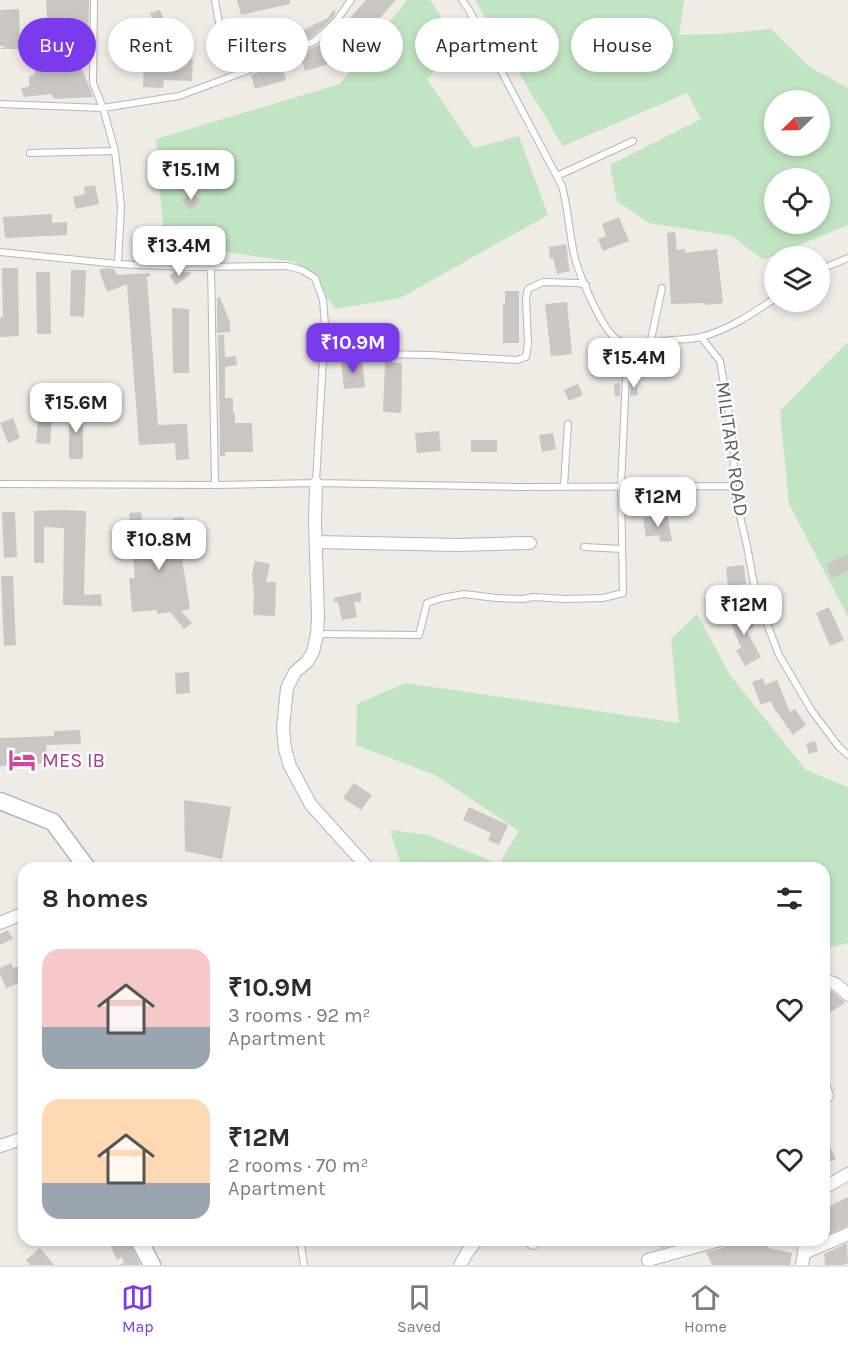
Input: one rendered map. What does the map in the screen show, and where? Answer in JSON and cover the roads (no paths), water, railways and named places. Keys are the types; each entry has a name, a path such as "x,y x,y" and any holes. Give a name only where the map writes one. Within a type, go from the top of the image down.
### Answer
{"main road":[{"path":"0,801 53,822 83,862"},
{"path":"142,1246 152,1265"}],"street":[{"path":"316,483 318,617 313,652 307,662 295,672 287,688 283,728 285,749 290,766 311,805 363,862"},
{"path":"316,542 459,545 530,543"},
{"path":"0,923 18,916"},
{"path":"830,982 848,995"},
{"path":"0,1146 18,1140"},
{"path":"830,1184 848,1174"},
{"path":"830,1242 848,1234"},
{"path":"460,1265 472,1246"},
{"path":"648,1260 698,1246"},
{"path":"804,1253 820,1246"}],"lane":[{"path":"94,0 93,83 103,108 115,151 121,206 118,264"},
{"path":"215,0 218,18"},
{"path":"0,104 103,108 179,96 246,71 315,41 337,20 351,0"},
{"path":"462,0 475,20 562,186 574,255 597,315 609,333 618,341 637,345 701,337 732,325 764,305"},
{"path":"557,177 633,141"},
{"path":"30,153 115,151"},
{"path":"0,252 118,264 287,266 302,270 315,278 322,300 325,324 316,483"},
{"path":"830,265 848,258"},
{"path":"212,266 215,485"},
{"path":"324,353 410,354 517,360 526,357 528,350 526,298 528,289 543,282 586,285"},
{"path":"650,344 662,288"},
{"name":"MILITARY ROAD","path":"701,337 720,361 734,454 734,486 756,595 778,655 812,711 839,747 848,755"},
{"path":"316,634 419,635 427,603 442,597 464,594 496,598 565,599 603,598 623,593 621,486 626,376"},
{"path":"564,486 568,424"},
{"path":"0,484 316,483 734,486"},
{"path":"584,547 622,549"},
{"path":"301,1246 304,1265"}],"place":[{"name":"MES IB","path":"22,760"}]}
